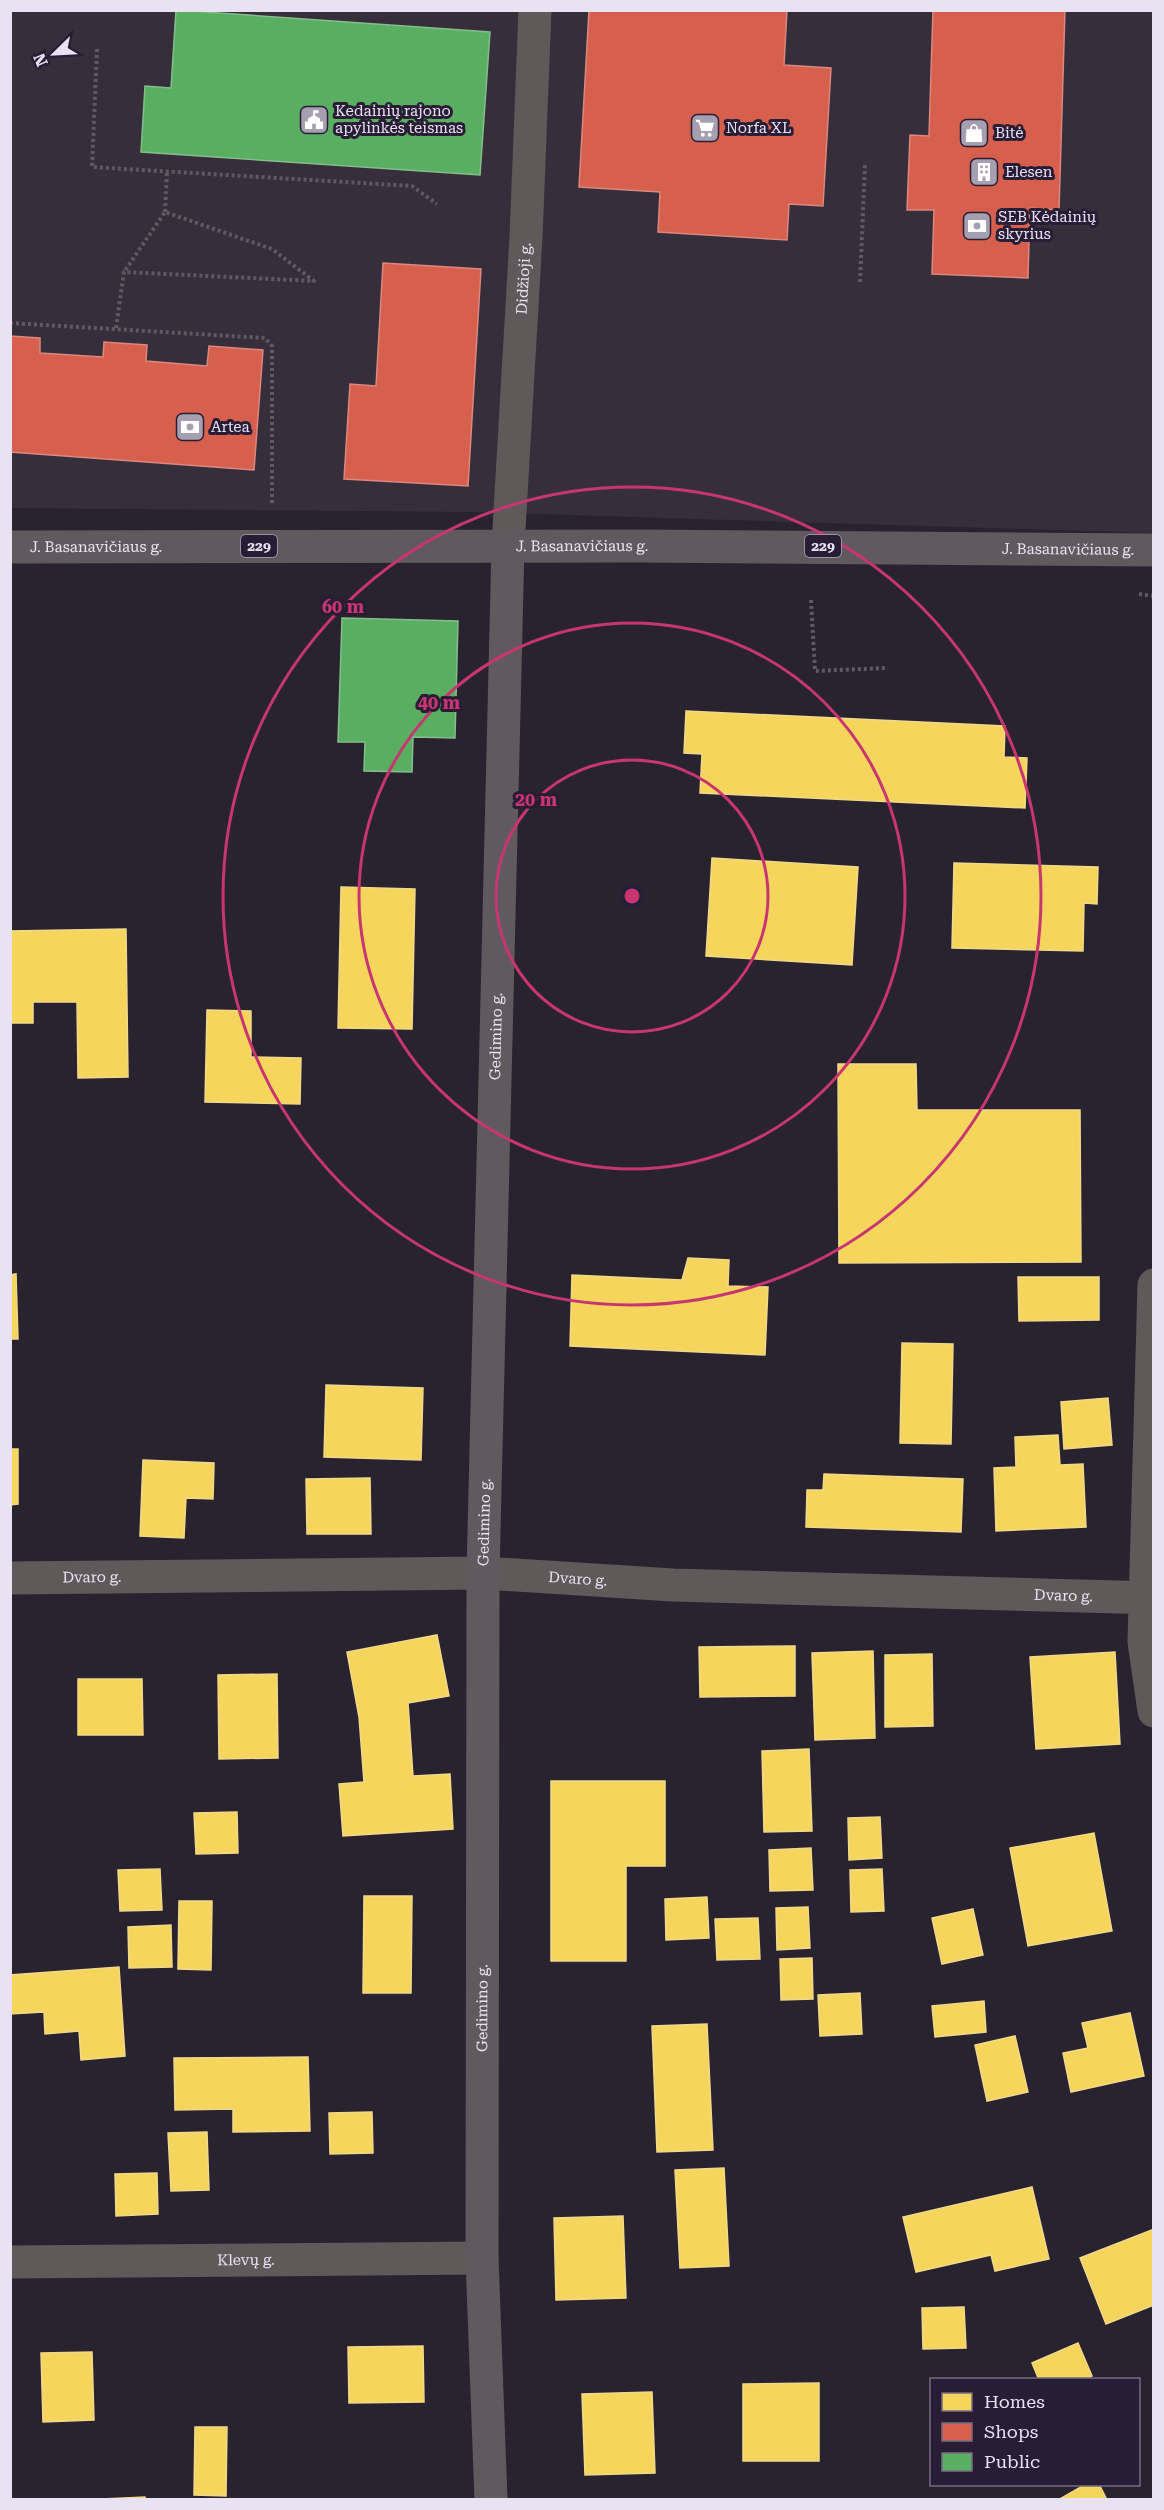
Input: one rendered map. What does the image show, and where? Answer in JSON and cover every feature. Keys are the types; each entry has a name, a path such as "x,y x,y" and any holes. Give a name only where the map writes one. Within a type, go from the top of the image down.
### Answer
{"main road":[{"name":"J. Basanavičiaus g.","path":"10,548 508,546 1154,550"},
{"name":"Gedimino g.","path":"491,2499 482,2258 483,1573 508,546"}],"street":[{"name":"Didžioji g.","path":"508,546 526,237 535,10"},
{"path":"1154,1285 1149,1598 1144,1642 1154,1711"},
{"name":"Dvaro g.","path":"10,1578 483,1573 673,1585 1149,1598"},
{"name":"Klevų g.","path":"10,2262 482,2258"}],"path":[{"path":"97,49 92,167 412,186 437,204"},
{"path":"860,282 866,165"},
{"path":"116,328 124,272 165,212 167,172"},
{"path":"124,272 314,281 272,249 165,212"},
{"path":"10,322 266,338 272,346 272,546"},
{"path":"1139,594 1154,596"},
{"path":"811,600 815,671 887,668"}],"shaded area":[{"path":"11,11 1153,11 1153,533 473,512 11,508"}],"building: Homes":[{"path":"686,711 1005,726 1004,757 1027,758 1025,808 700,793 702,754 684,753"},
{"path":"712,858 858,867 852,965 706,956"},
{"path":"954,863 1098,867 1097,904 1084,903 1083,951 952,948"},
{"path":"341,887 415,889 412,1029 338,1028"},
{"path":"126,929 128,1077 78,1078 77,1002 33,1002 33,1023 10,1023 10,931"},
{"path":"207,1010 251,1011 251,1057 301,1058 300,1104 205,1102"},
{"path":"838,1064 916,1064 917,1110 1080,1110 1081,1262 839,1263"},
{"path":"688,1258 729,1260 728,1286 768,1287 765,1355 570,1346 572,1275 682,1280"},
{"path":"16,1274 18,1339 10,1339 10,1275"},
{"path":"1018,1277 1099,1277 1099,1320 1019,1321"},
{"path":"902,1343 953,1344 951,1444 900,1443"},
{"path":"326,1385 423,1388 421,1460 324,1457"},
{"path":"1108,1398 1112,1445 1064,1449 1061,1402"},
{"path":"1058,1435 1060,1465 1083,1464 1086,1527 996,1531 994,1468 1016,1467 1015,1437"},
{"path":"10,1449 18,1449 18,1504 10,1505"},
{"path":"143,1460 214,1463 213,1499 186,1498 184,1538 140,1536"},
{"path":"824,1474 963,1479 961,1532 806,1527 807,1490 823,1490"},
{"path":"370,1478 371,1534 307,1534 306,1479"},
{"path":"437,1635 449,1696 408,1703 413,1776 450,1774 453,1829 343,1836 339,1784 364,1782 359,1717 347,1652"},
{"path":"795,1646 795,1696 700,1697 699,1647"},
{"path":"873,1651 875,1738 815,1740 812,1653"},
{"path":"1115,1652 1120,1744 1036,1749 1030,1657"},
{"path":"932,1654 933,1726 885,1727 885,1655"},
{"path":"277,1674 278,1758 219,1759 218,1675"},
{"path":"78,1679 142,1679 143,1735 78,1735"},
{"path":"809,1749 812,1831 764,1832 762,1751"},
{"path":"551,1781 665,1781 665,1866 626,1866 626,1961 551,1961"},
{"path":"237,1812 238,1853 196,1854 194,1813"},
{"path":"880,1817 882,1858 849,1860 848,1818"},
{"path":"1094,1833 1112,1931 1028,1946 1010,1848"},
{"path":"811,1848 813,1890 770,1891 769,1850"},
{"path":"160,1869 162,1910 120,1911 118,1870"},
{"path":"882,1869 884,1911 851,1912 850,1870"},
{"path":"364,1896 412,1896 411,1993 363,1993"},
{"path":"707,1897 709,1938 666,1940 665,1899"},
{"path":"179,1901 212,1901 211,1970 178,1969"},
{"path":"808,1907 810,1948 777,1950 776,1908"},
{"path":"973,1909 983,1955 942,1964 932,1918"},
{"path":"758,1918 760,1959 717,1960 715,1919"},
{"path":"171,1925 172,1967 129,1968 128,1927"},
{"path":"812,1958 813,1999 781,2000 780,1959"},
{"path":"119,1967 125,2056 81,2060 79,2031 45,2034 44,2012 10,2014 10,1975"},
{"path":"860,1993 862,2034 820,2036 818,1995"},
{"path":"984,2001 986,2032 935,2037 932,2006"},
{"path":"1130,2013 1144,2076 1071,2092 1063,2053 1088,2048 1082,2023"},
{"path":"707,2024 713,2150 657,2152 652,2026"},
{"path":"1015,2036 1028,2092 987,2101 975,2045"},
{"path":"308,2057 310,2131 233,2132 233,2109 175,2110 174,2058"},
{"path":"372,2112 373,2153 330,2154 329,2113"},
{"path":"207,2132 209,2190 171,2191 168,2133"},
{"path":"724,2168 729,2266 680,2268 675,2170"},
{"path":"157,2173 158,2214 116,2216 115,2174"},
{"path":"1032,2187 1049,2259 995,2271 991,2255 916,2272 903,2217"},
{"path":"623,2216 626,2298 556,2300 554,2218"},
{"path":"1154,2229 1154,2305 1106,2324 1080,2258"},
{"path":"964,2307 966,2348 923,2349 922,2308"},
{"path":"1078,2343 1092,2376 1088,2378 1038,2378 1032,2363"},
{"path":"423,2346 424,2402 349,2403 348,2347"},
{"path":"92,2352 94,2420 43,2422 41,2353"},
{"path":"819,2383 819,2461 743,2461 743,2384"},
{"path":"652,2392 655,2473 585,2475 582,2394"},
{"path":"195,2427 227,2427 226,2496 194,2495"},
{"path":"1082,2486 1100,2486 1107,2500 1058,2500"},
{"path":"145,2497 145,2500 102,2500 102,2499"}],"building: Shops":[{"name":"Norfa XL","path":"589,10 787,10 784,65 831,68 823,206 789,204 787,240 658,232 660,192 579,187"},
{"name":"Elesen","path":"933,10 1065,10 1059,210 1030,208 1028,278 932,274 934,210 907,210 910,135 929,136"},
{"path":"383,263 481,269 468,486 344,479 350,384 376,386"},
{"path":"10,336 40,338 40,353 103,357 104,342 147,345 146,361 207,366 209,346 263,350 254,470 10,452"}],"building: Public":[{"name":"Kedainių rajono apylinkės teismas","path":"176,10 490,32 480,175 141,152 145,86 171,88"},
{"path":"342,618 458,621 455,738 413,737 412,772 364,771 365,742 338,742"}],"place":[{"name":"Kedainių rajono apylinkės teismas","path":"314,120"},
{"name":"Norfa XL","path":"705,128"},
{"name":"Bitė","path":"974,133"},
{"name":"Elesen","path":"984,172"},
{"name":"SEB Kėdainių skyrius","path":"977,226"},
{"name":"Artea","path":"190,427"}]}
